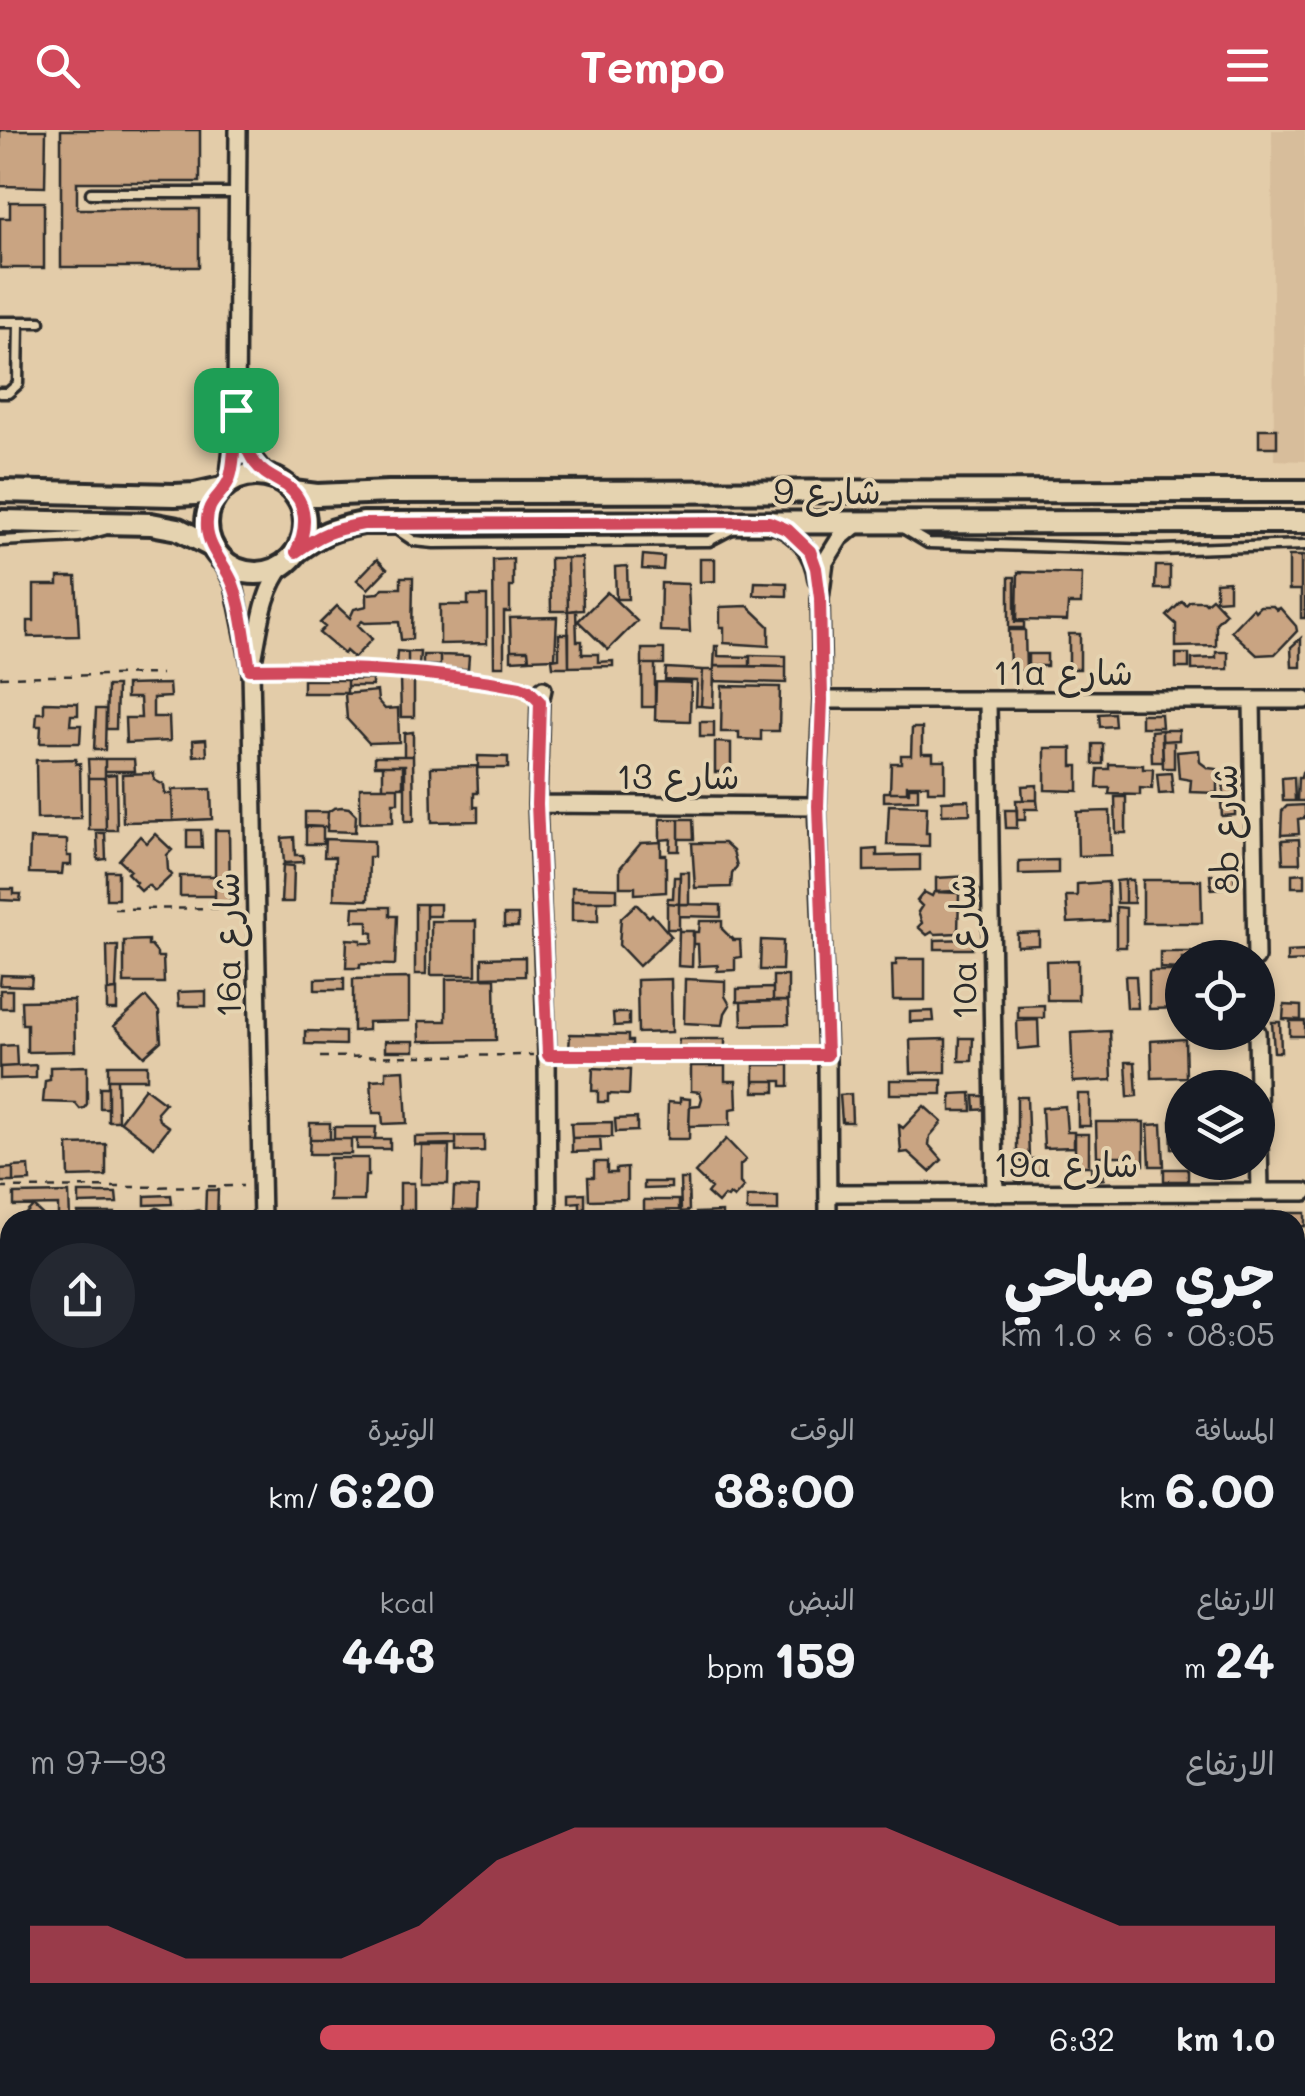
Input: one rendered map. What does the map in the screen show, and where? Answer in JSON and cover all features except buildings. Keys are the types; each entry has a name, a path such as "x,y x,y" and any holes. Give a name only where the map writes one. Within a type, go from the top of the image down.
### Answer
{"street":[{"path":"217,554 206,531 213,500 225,486 236,410 238,130"},
{"path":"236,410 248,451 267,476"},
{"path":"0,490 195,494 247,476 267,476 293,492 302,506 305,522 303,538 290,558 259,574 233,568 178,529 119,522 0,521"},
{"name":"شارع 9","path":"293,492 317,495 1305,490"},
{"path":"769,522 788,530 810,551 820,598 818,806 828,1210"},
{"name":"شارع 9","path":"290,558 319,535 363,524 1305,522"},
{"path":"820,598 825,562 840,538 858,523"},
{"name":"16a شارع","path":"217,554 234,585 250,669 262,1210"},
{"name":"16a شارع","path":"250,669 267,593 274,576 290,558"},
{"path":"542,695 537,804 548,1055 548,1210"},
{"name":"11a شارع","path":"822,700 1305,700"},
{"name":"8b شارع","path":"1252,700 1256,940"},
{"name":"10a شارع","path":"988,701 996,1193"},
{"name":"شارع 13","path":"537,804 818,806"},
{"path":"1257,1050 1260,1192"},
{"name":"19a شارع","path":"828,1193 1305,1192"}],"lane":[{"path":"92,193 238,193"},
{"path":"0,322 40,322"},
{"path":"0,393 8,393 18,384 19,322"},
{"path":"0,542 79,537 119,522"},
{"path":"893,522 928,542 1160,550 1305,545"}],"path":[{"path":"250,669 407,671 520,687 542,695"},
{"path":"0,677 161,674"},
{"path":"114,910 254,908"},
{"path":"320,1057 827,1055"},
{"path":"0,1188 262,1186"}],"shaded area":[{"path":"1272,130 1305,130 1305,461 1274,460"}],"route":[{"path":"236,410 255,462 267,476 286,485 302,506 303,538 296,552 319,535 363,524 769,522 788,530 810,551 820,598 818,806 827,1055 548,1055 537,804 540,702 520,687 454,676 407,671 250,669 234,585 206,531 213,500 228,484 236,410"}]}
